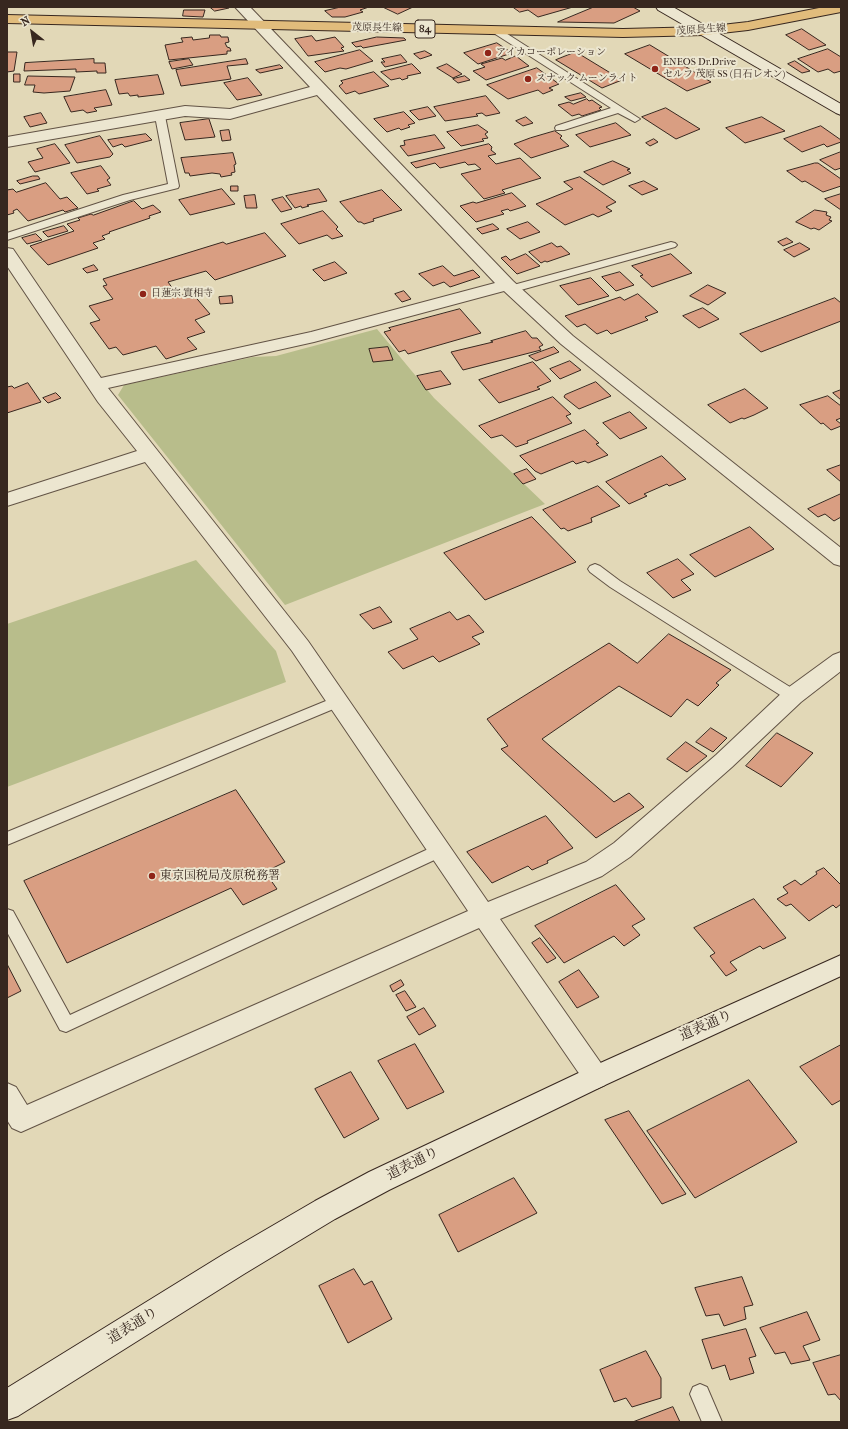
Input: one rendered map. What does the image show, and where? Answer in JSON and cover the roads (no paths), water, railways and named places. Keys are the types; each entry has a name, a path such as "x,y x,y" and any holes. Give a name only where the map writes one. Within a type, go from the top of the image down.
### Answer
{"main road":[{"name":"茂原長生線","path":"7,19 260,26 623,33 704,31 748,26 841,8"}],"street":[{"path":"242,7 509,287 567,340 841,559"},
{"path":"663,7 841,110"},
{"path":"7,142 185,111 230,114 321,89"},
{"path":"7,253 96,385 148,454 300,646 483,915 596,1076"},
{"path":"96,385 314,337 509,287"},
{"path":"7,500 148,454"},
{"path":"7,1095 21,1120 483,915 594,869 622,850 724,761 794,696 841,660"},
{"name":"道表通り","path":"7,1405 227,1268 325,1210 434,1154 596,1076 841,965"}],"lane":[{"path":"495,30 635,119"},
{"path":"560,128 619,109"},
{"path":"7,237 126,197 174,186 160,116"},
{"path":"509,287 671,245"},
{"path":"595,569 615,584 794,696"},
{"path":"7,839 338,701"},
{"path":"7,916 66,1025 439,850"},
{"path":"700,1394 712,1422"}],"place":[{"name":"アイカコーポレーション","path":"488,53"},
{"name":"ENEOS Dr.Drive セルフ 茂原 SS (日石レオン)","path":"655,69"},
{"name":"スナック ムーンライト","path":"528,79"},
{"name":"日蓮宗 實相寺","path":"143,294"},
{"name":"東京国税局茂原税務署","path":"152,876"}]}
